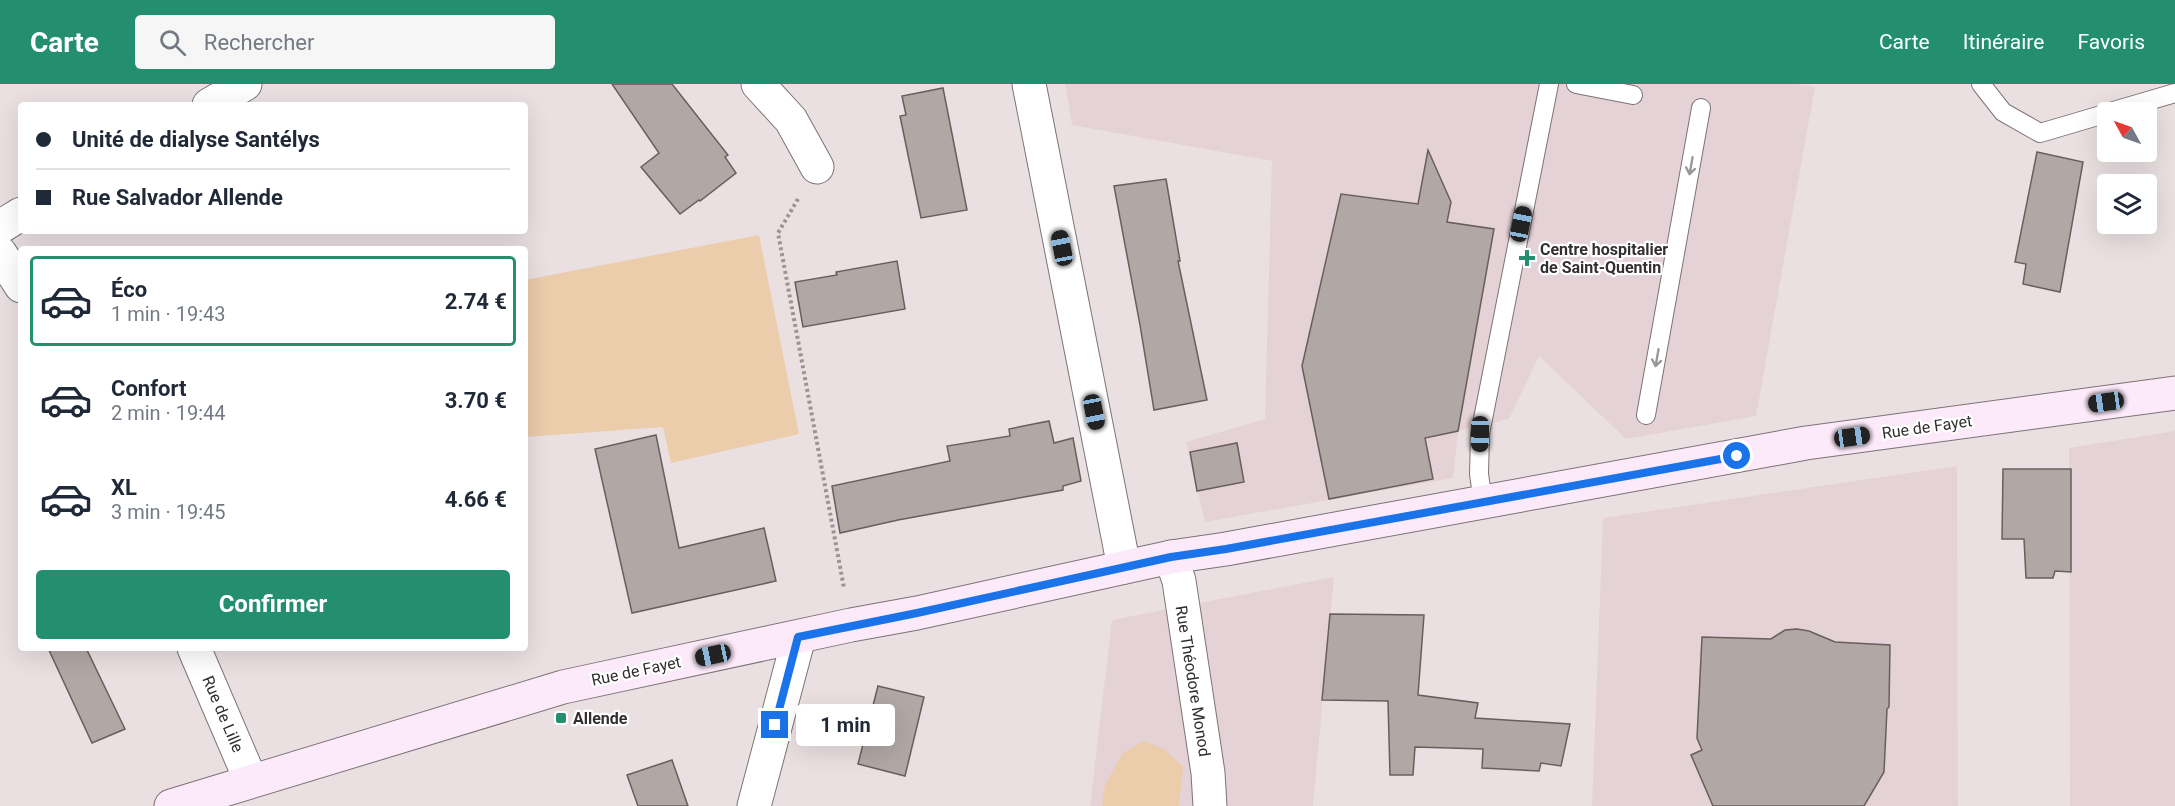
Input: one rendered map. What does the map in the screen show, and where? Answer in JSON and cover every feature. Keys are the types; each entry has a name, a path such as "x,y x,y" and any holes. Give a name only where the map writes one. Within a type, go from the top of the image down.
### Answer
{"main road":[{"name":"Rue de Fayet","path":"171,806 562,687 1171,557 1806,443 2175,393"}],"street":[{"path":"214,102 245,84"},
{"path":"758,84 791,120 817,167"},
{"path":"1029,84 1124,567"},
{"path":"0,227 18,216"},
{"path":"0,253 18,281"},
{"name":"Rue Théodore Monod","path":"1171,557 1179,581 1208,773 1210,806"},
{"path":"754,806 798,637"},
{"name":"Rue de Lille","path":"196,651 251,781"}],"lane":[{"path":"1483,502 1479,474 1480,434 1549,84"},
{"path":"1576,84 1633,95"},
{"path":"1981,84 2003,112 2040,133 2097,116"},
{"path":"2145,102 2175,93"},
{"path":"1646,415 1701,108"}],"path":[{"path":"817,167 778,233 851,625"}],"shaded area":[{"name":"Centre hospitalier de Saint-Quentin","path":"1065,84 1795,84 1815,87 1756,416 1626,439 1539,356 1509,419 1458,431 1453,478 1205,522 1186,442 1265,419 1272,161 1072,125"},
{"path":"759,235 799,434 671,463 663,427 528,437 528,279"},
{"path":"2175,431 2175,806 2070,806 2069,448"},
{"path":"1957,466 1958,806 1592,806 1603,518"},
{"path":"1334,577 1313,806 1090,806 1112,620"},
{"path":"1144,741 1164,749 1183,767 1179,806 1102,806 1105,785 1123,753"}],"building":[{"path":"612,84 672,84 728,155 725,157 736,173 680,214 641,167 659,153"},
{"path":"943,88 967,210 921,218 900,116 906,115 902,96"},
{"path":"1428,150 1451,202 1447,222 1494,229 1458,431 1425,438 1433,479 1329,499 1302,366 1341,194 1418,204"},
{"path":"2037,152 2083,162 2060,292 2023,284 2026,264 2015,262"},
{"path":"1166,179 1180,261 1178,261 1207,400 1154,410 1114,186"},
{"path":"897,261 905,309 803,327 795,282"},
{"path":"1049,421 1054,443 1073,438 1081,481 1063,486 1063,490 840,533 832,486 950,461 947,446 1010,436 1009,429"},
{"path":"656,435 679,548 764,528 776,581 632,613 595,449"},
{"path":"1237,443 1244,482 1197,491 1190,452"},
{"path":"2003,469 2071,469 2071,572 2055,571 2053,578 2026,578 2024,539 2002,539"},
{"path":"1330,614 1424,615 1418,695 1478,703 1475,718 1570,724 1561,766 1541,763 1539,771 1482,768 1483,749 1415,747 1413,775 1390,775 1388,701 1322,700"},
{"path":"1785,630 1809,631 1835,642 1890,645 1889,707 1887,709 1884,772 1864,806 1713,806 1691,755 1702,750 1697,738 1702,637 1771,639"},
{"path":"49,651 87,651 125,729 92,743"},
{"path":"878,686 924,697 905,776 858,764"},
{"path":"672,760 688,806 638,806 627,775"}],"place":[{"name":"Centre hospitalier de Saint-Quentin","path":"1527,258"},
{"name":"Allende","path":"561,718"}],"route":[{"path":"775,725 798,637 1171,557 1737,456"}]}
